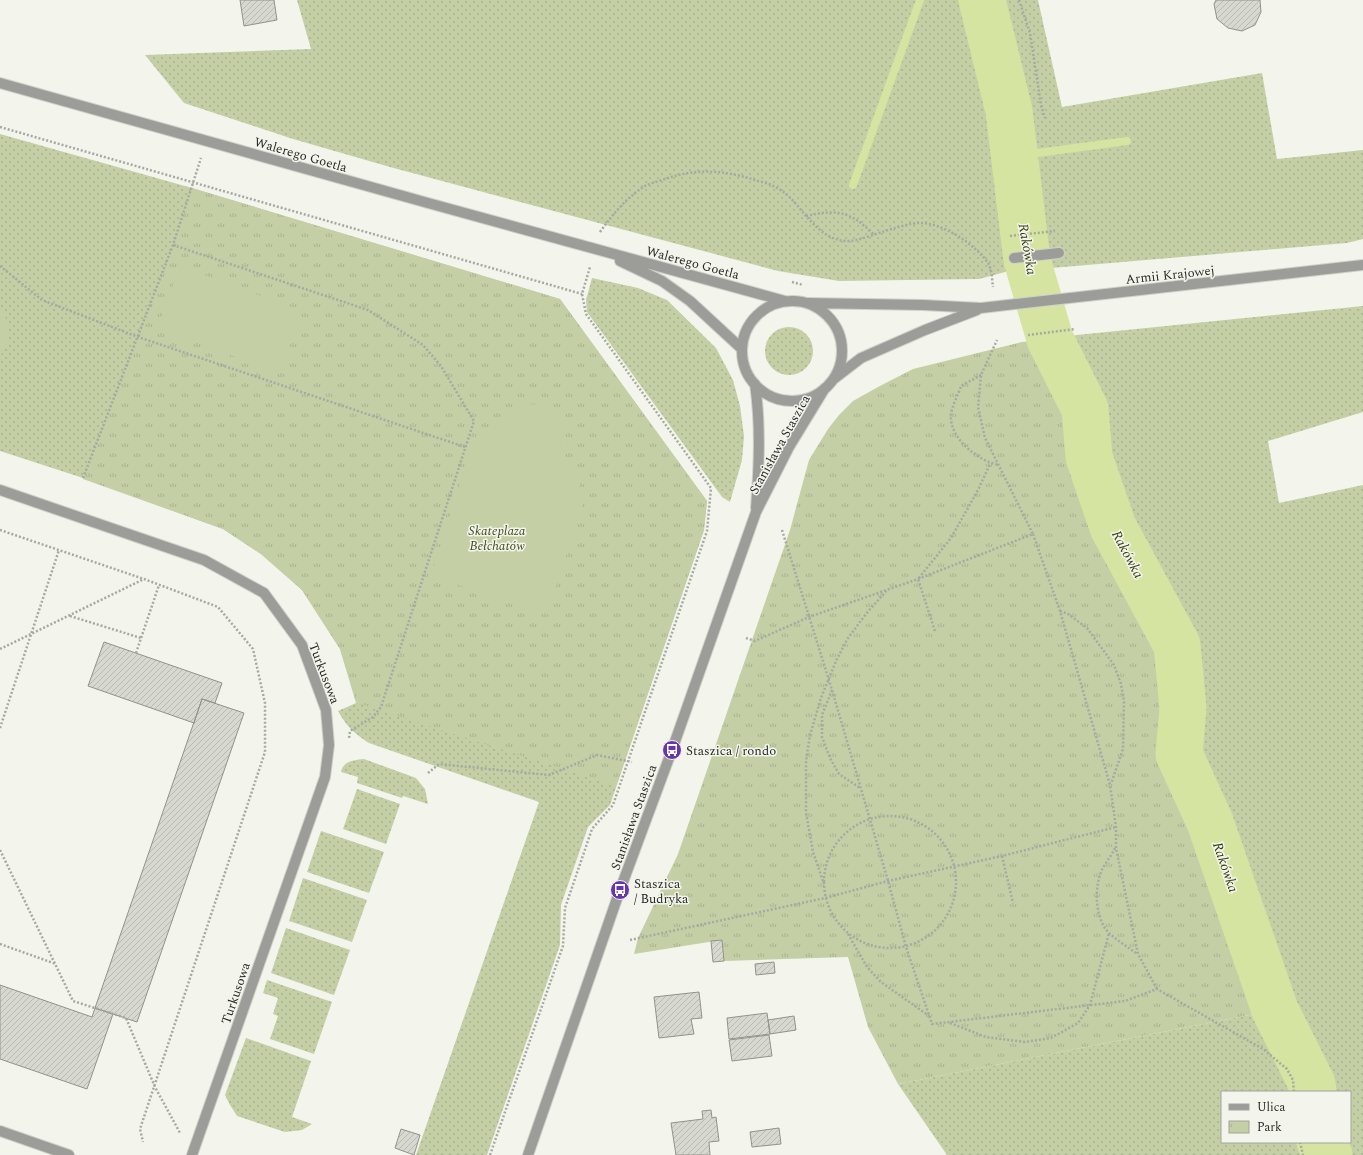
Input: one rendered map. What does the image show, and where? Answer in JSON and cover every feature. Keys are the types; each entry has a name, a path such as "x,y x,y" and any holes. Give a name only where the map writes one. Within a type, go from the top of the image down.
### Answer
{"street":[{"name":"Walerego Goetla","path":"0,83 785,301"},
{"name":"Walerego Goetla","path":"595,249 662,281 690,301 742,349"},
{"path":"1014,258 1059,252"},
{"name":"Armii Krajowej","path":"808,303 923,305 981,308 1363,265"},
{"path":"785,301 808,303 820,309 830,318 837,329 841,341 842,354 840,367 834,379 825,388 812,397 797,401 782,399 767,394 755,384 745,368 742,349 744,335 751,321 761,311 774,304 785,301"},
{"name":"Armii Krajowej","path":"834,379 860,358 981,308"},
{"name":"Stanisława Staszica","path":"755,384 759,412 756,512"},
{"name":"Stanisława Staszica","path":"528,1155 620,890 756,512 789,447 825,388"},
{"name":"Turkusowa","path":"0,490 204,560 264,593 302,645 326,710 330,745 325,777 192,1155"},
{"path":"0,1131 69,1155"}],"path":[{"path":"1019,0 1030,33 1041,105 1045,118"},
{"path":"0,127 582,294"},
{"path":"84,478 173,245 202,153"},
{"path":"607,235 600,233 613,213 628,199 646,186 680,174 705,171 720,172 775,186 792,200 821,232 834,239 846,241 920,223 949,232 969,242 989,264 993,287 987,287"},
{"path":"806,216 825,212 836,212 863,223 873,234"},
{"path":"1010,236 1055,231"},
{"path":"173,245 368,310 423,346 441,366 474,421 381,707 373,717 350,731 347,745"},
{"path":"0,266 42,300 138,338 465,447"},
{"path":"490,1155 563,946 565,908 592,828 613,805 707,531 711,488 586,314 582,294 588,275"},
{"path":"789,281 804,285"},
{"path":"1028,336 1076,329"},
{"path":"997,340 982,375 978,406 985,438 1033,534 1060,611 1110,785 1116,827 1116,848 1138,954 1157,989 1264,1049 1287,1069 1293,1080 1294,1091"},
{"path":"982,375 961,386 951,415 954,432 970,452 990,464 999,465"},
{"path":"918,579 951,538 978,490 990,464"},
{"path":"0,530 159,584 218,607 253,649 265,703 265,752 140,1129 143,1142"},
{"path":"782,530 832,690 906,947 932,1024 1125,1001 1157,989"},
{"path":"746,638 755,641 809,617 918,579 1033,534"},
{"path":"0,728 59,550"},
{"path":"0,649 144,579"},
{"path":"918,579 935,631"},
{"path":"136,653 159,584"},
{"path":"887,590 848,638 828,679 821,698 810,736 806,761 806,812 813,852 823,882 825,898 834,917 847,933 867,967 881,982 929,1016"},
{"path":"1060,611 1068,614 1087,628 1114,665 1121,684 1124,701 1123,749 1110,785"},
{"path":"70,616 141,638"},
{"path":"832,690 822,715 822,737 830,758 839,774 861,789"},
{"path":"428,773 439,764 550,775 597,755 632,762"},
{"path":"823,882 826,866 832,850 838,841 854,826 869,819 890,816 912,820 931,830 945,847 954,866 956,887 951,907 940,925 925,938 906,947 885,948 865,944 847,933"},
{"path":"630,940 825,898 888,881 1002,856 1116,827"},
{"path":"1116,848 1101,871 1097,886 1100,920 1109,933 1138,954"},
{"path":"0,850 73,1001 126,1018 155,1087 192,1155"},
{"path":"1002,856 1013,903"},
{"path":"948,1022 986,1037 1025,1042 1051,1038 1078,1023 1090,1005 1109,933"},
{"path":"0,944 56,964"},
{"path":"1300,1143 1303,1155"}],"green space":[{"path":"297,0 1038,0 1062,107 1262,73 1277,159 1363,150 1363,239 1347,243 1005,272 979,279 839,281 778,271 390,167 293,139 184,103 145,55 311,49"},
{"name":"Skateplaza Bełchatów","path":"0,134 192,188 560,299 707,501 704,530 610,805 588,827 561,905 560,945 487,1155 416,1155 539,802 369,743 355,733 348,726 338,711 356,703 340,649 302,590 261,554 223,529 83,478 0,451"},
{"name":"Skateplaza Bełchatów","path":"192,188 560,299 707,501 704,530 616,786 357,703 340,649 302,590 261,554 223,529 83,479 173,245"},
{"path":"180,266 302,311 279,373 157,328"},
{"path":"592,278 638,288 667,300 716,348 733,380 740,406 744,436 742,460 730,502 722,497 587,312 586,300"},
{"path":"1363,306 1363,412 1268,441 1279,503 1363,485 1363,1155 947,1155 898,1084 1275,1010 1210,822 1179,754 1183,708 1177,645 1113,527 1089,457 1085,409 1050,339"},
{"path":"0,307 5,314 9,340 0,357"},
{"path":"789,327 798,329 806,334 811,342 813,351 811,360 806,368 798,373 789,375 780,373 772,368 767,360 765,351 767,342 772,334 780,329"},
{"path":"1050,339 1085,409 1089,457 1113,527 1177,645 1183,708 1179,755 1210,822 1275,1010 898,1084 868,1027 848,957 724,961 721,940 634,954 638,938 678,854 790,530 809,460 828,429 853,401 913,369 1022,342"},
{"path":"525,404 553,406 562,413 565,431 559,442 585,498 547,614 431,576 475,437"},
{"path":"364,759 416,778 425,789 428,804 403,796 402,798 357,783 358,777 341,772 344,765 347,763"},
{"path":"357,789 400,804 386,844 343,829"},
{"path":"321,831 384,852 369,893 307,872"},
{"path":"303,878 367,900 352,942 289,921"},
{"path":"286,928 350,950 334,995 271,973"},
{"path":"267,980 332,1002 314,1054 270,1039 278,1016 273,1014 278,998 263,993"},
{"path":"246,1038 311,1061 292,1117 312,1124 302,1130 285,1132 237,1116 225,1095"}],"building":[{"path":"240,0 274,0 277,20 244,26"},
{"path":"1216,0 1260,0 1261,12 1255,25 1242,31 1228,28 1217,19 1214,4"},
{"path":"104,642 222,683 215,703 202,699 194,723 88,686"},
{"path":"202,699 244,713 137,1022 95,1008"},
{"path":"722,940 724,961 713,962 711,941"},
{"path":"774,962 775,973 756,975 755,964"},
{"path":"0,985 92,1017 95,1008 113,1014 87,1089 0,1059"},
{"path":"699,992 702,1018 691,1019 694,1034 659,1038 654,997"},
{"path":"767,1013 770,1034 729,1039 727,1018"},
{"path":"794,1016 796,1030 770,1034 768,1020"},
{"path":"769,1035 772,1056 732,1061 729,1040"},
{"path":"711,1110 712,1118 716,1117 719,1141 709,1142 710,1155 676,1155 671,1123 703,1119 702,1111"},
{"path":"779,1128 781,1144 752,1147 750,1132"},
{"path":"401,1129 420,1135 414,1155 395,1148"}],"waterway":[{"path":"853,185 920,0"},
{"name":"Rakówka","path":"982,0 1009,111 1027,260 1050,339 1085,409 1089,457 1113,527 1177,645 1183,708 1179,754 1210,822 1275,1010 1312,1084 1313,1091"},
{"path":"1015,156 1127,141"},
{"name":"Rakówka","path":"1321,1143 1329,1155"}],"place":[{"name":"Staszica / rondo","path":"672,750"},
{"name":"Staszica / Budryka","path":"620,890"}]}
